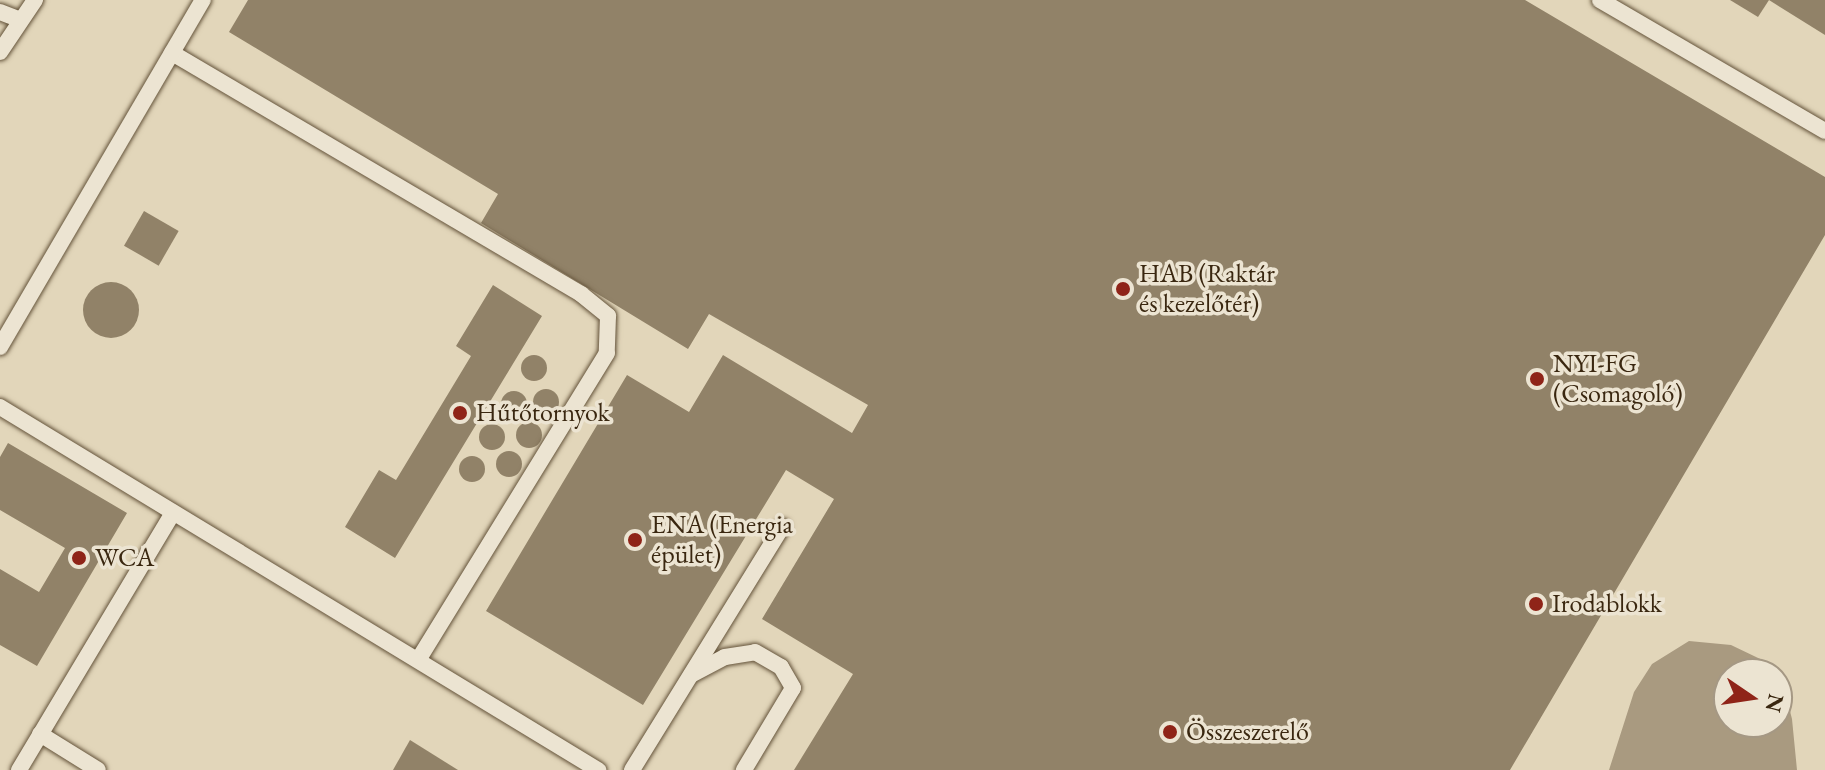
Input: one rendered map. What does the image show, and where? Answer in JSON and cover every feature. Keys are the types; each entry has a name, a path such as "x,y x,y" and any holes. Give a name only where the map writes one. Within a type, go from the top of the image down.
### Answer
{"lane":[{"path":"0,52 35,0"},
{"path":"0,347 203,0"},
{"path":"1600,0 1825,131"},
{"path":"0,12 21,20"},
{"path":"172,53 581,294 608,316 607,353 419,659"},
{"path":"0,407 598,770"},
{"path":"19,770 173,513"},
{"path":"632,770 782,527"},
{"path":"690,675 725,657 755,652 781,667 793,688 744,770"},
{"path":"40,734 98,770"}],"shaded area":[{"path":"1689,641 1731,645 1758,658 1713,658 1713,738 1793,738 1793,729 1797,770 1609,770 1634,692 1652,664"}],"building":[{"path":"248,0 1525,0 1825,177 1825,235 1510,770 794,770 853,674 762,619 834,499 786,470 643,705 486,611 627,375 689,412 723,355 852,433 868,405 709,314 688,349 481,223 498,194 229,32"},
{"path":"1730,0 1769,0 1758,17"},
{"path":"1769,0 1825,0 1825,35"},
{"path":"144,211 179,231 159,266 124,246"},
{"path":"111,282 131,290 139,310 131,330 111,338 91,330 83,310 91,290"},
{"name":"Hűtőtornyok","path":"493,285 542,316 395,558 345,527 379,470 396,480 471,356 456,346"},
{"name":"Hűtőtornyok","path":"534,355 543,359 547,368 543,377 534,381 525,377 521,368 525,359"},
{"path":"546,389 555,393 559,402 555,411 546,415 537,411 533,402 537,393"},
{"path":"514,391 523,395 527,404 523,413 514,417 505,413 501,404 505,395"},
{"path":"529,422 538,426 542,435 538,444 529,448 520,444 516,435 520,426"},
{"name":"Hűtőtornyok","path":"492,424 501,428 505,437 501,446 492,450 483,446 479,437 483,428"},
{"name":"WCA","path":"8,443 127,513 37,666 0,645 0,569 39,592 65,548 0,510 0,457"},
{"path":"509,451 518,455 522,464 518,473 509,477 500,473 496,464 500,455"},
{"name":"Hűtőtornyok","path":"472,456 481,460 485,469 481,478 472,482 463,478 459,469 463,460"},
{"path":"410,740 458,770 393,770"}],"place":[{"name":"HAB (Raktár és kezelőtér)","path":"1123,289"},
{"name":"NYI-FG (Csomagoló)","path":"1537,379"},
{"name":"Hűtőtornyok","path":"460,413"},
{"name":"ENA (Energia épület)","path":"635,540"},
{"name":"WCA","path":"79,558"},
{"name":"Irodablokk","path":"1536,604"},
{"name":"Összeszerelő","path":"1170,732"}]}
